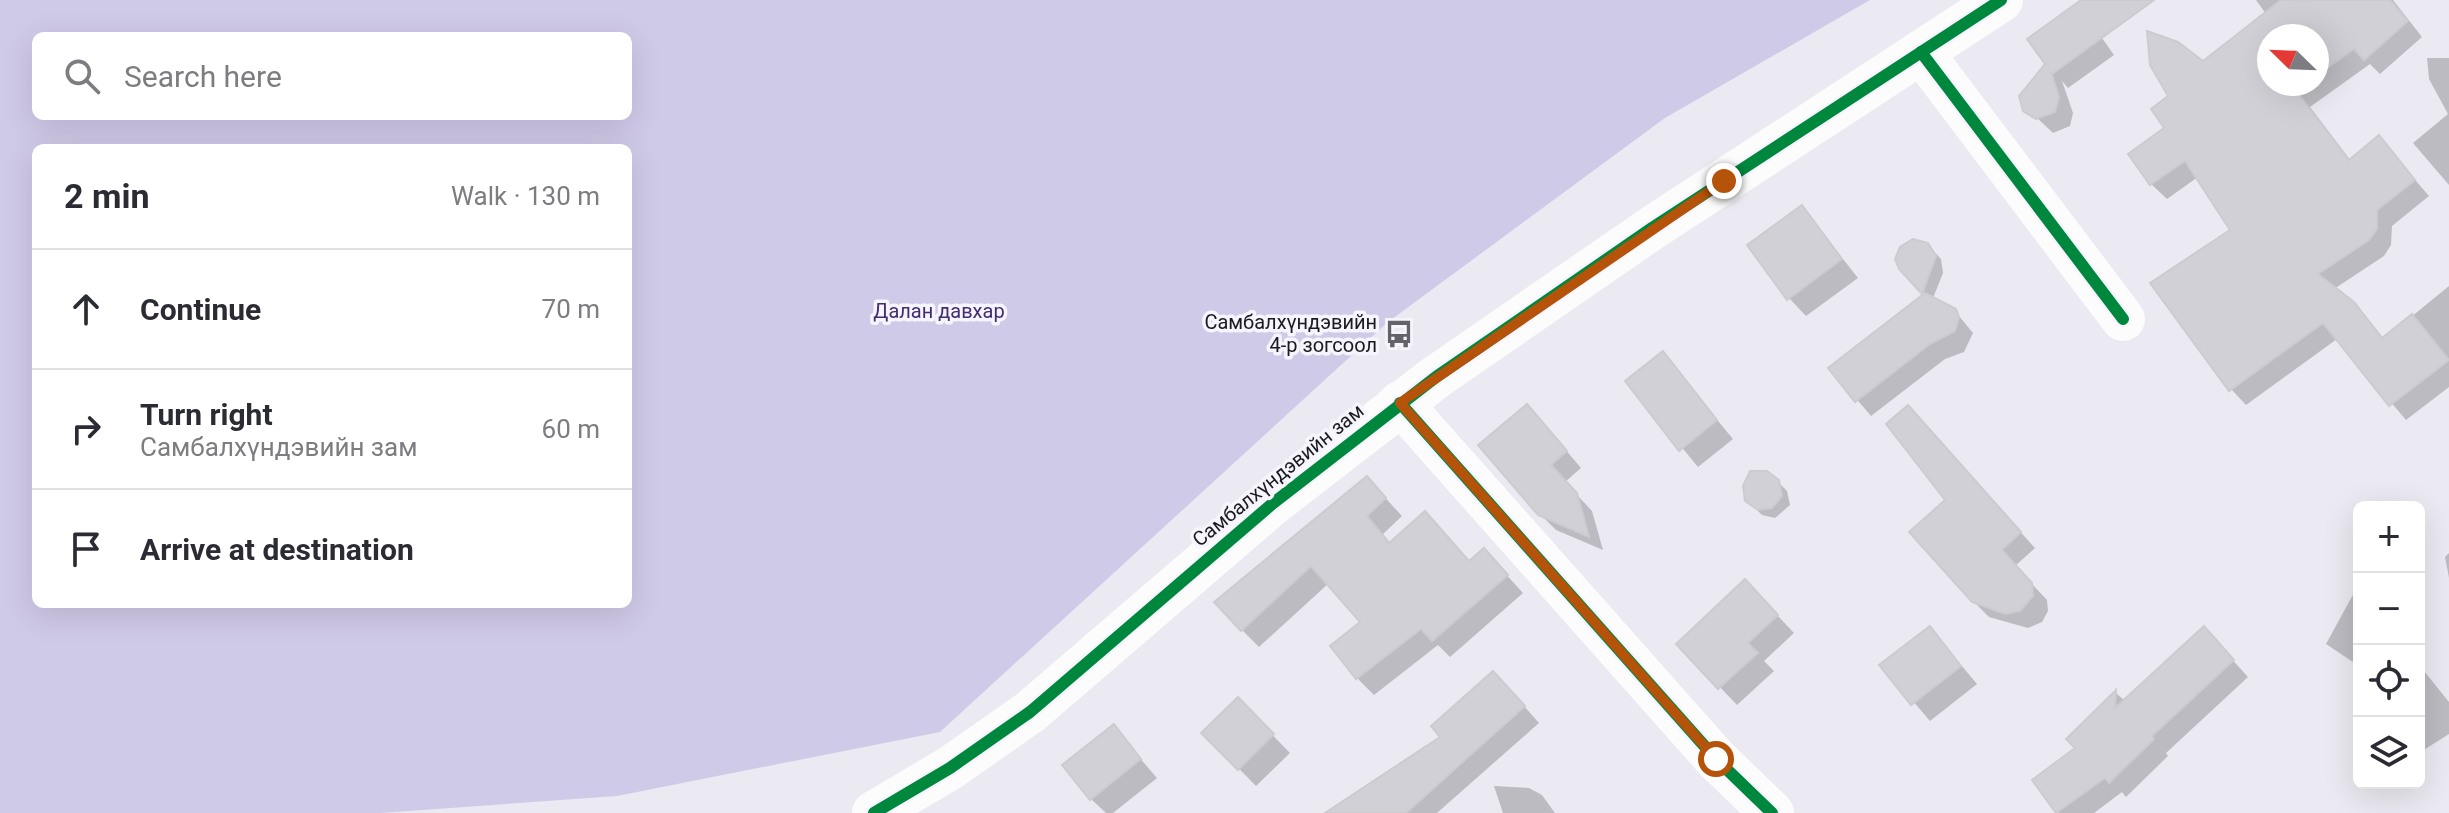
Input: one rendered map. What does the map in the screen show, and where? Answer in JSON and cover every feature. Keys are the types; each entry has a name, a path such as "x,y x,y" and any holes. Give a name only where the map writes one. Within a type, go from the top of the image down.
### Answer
{"street":[{"name":"Самбалхүндэвийн зам","path":"874,813 976,751 1030,712 1236,534 1400,403 1542,303 2001,0"},
{"path":"1921,52 2123,319"},
{"path":"1400,403 1716,759 1772,813"}],"green space":[{"name":"Далан давхар","path":"0,0 1870,0 1665,118 1388,322 940,732 617,796 381,813 0,813"}],"building":[{"path":"2081,0 2154,0 2051,72 2059,97 2055,112 2036,119 2023,111 2019,96 2045,64 2027,39"},
{"path":"2281,0 2390,0 2408,21 2364,60 2354,49 2329,67 2329,24 2257,24 2257,96 2300,96 2349,160 2379,135 2415,180 2377,210 2377,229 2369,240 2318,274 2354,302 2382,338 2412,314 2449,360 2389,406 2323,323 2229,391 2150,283 2230,230 2185,161 2150,185 2128,154 2164,128 2151,109 2168,96 2150,65 2147,31 2178,42 2203,61"},
{"path":"1802,205 1842,259 1787,300 1747,245"},
{"path":"1913,239 1928,243 1936,256 1922,294 1899,269 1895,259 1900,247"},
{"path":"1925,293 1956,309 1959,317 1955,331 1930,344 1855,402 1828,368"},
{"path":"1663,351 1717,420 1679,451 1625,381"},
{"path":"1527,404 1567,451 1551,465 1577,493 1589,537 1538,515 1478,445"},
{"path":"1908,405 2021,532 2002,550 2032,583 2033,596 2020,611 2005,614 1972,602 1909,532 1945,500 1886,424"},
{"path":"1750,471 1767,471 1779,480 1782,496 1772,508 1758,510 1745,501 1743,486"},
{"path":"1367,476 1386,498 1367,516 1389,543 1425,511 1469,561 1484,548 1508,575 1432,641 1421,629 1356,679 1330,646 1360,622 1311,566 1241,631 1214,602"},
{"path":"1745,579 1778,615 1748,643 1758,653 1718,689 1676,644"},
{"path":"1930,626 1961,666 1911,705 1879,665"},
{"path":"2204,626 2234,660 2152,736 2154,739 2109,783 2105,778 2056,813 2032,780 2075,748 2066,739 2116,690 2115,708"},
{"path":"1493,671 1525,706 1406,813 1325,813 1440,737 1431,726"},
{"path":"1238,697 1274,734 1238,770 1201,733"},
{"path":"1114,724 1141,759 1090,800 1062,765"}],"cycle path":[{"path":"874,813 950,768 1030,712 1272,504 1436,377 1652,228 2001,0"},
{"path":"1921,52 2123,319"},
{"path":"1400,403 1716,759 1772,813"}],"place":[{"name":"Самбалхүндэвийн 4-р зогсоол","path":"1399,334"}],"route":[{"path":"1716,759 1400,403 1517,319 1724,181"}]}
